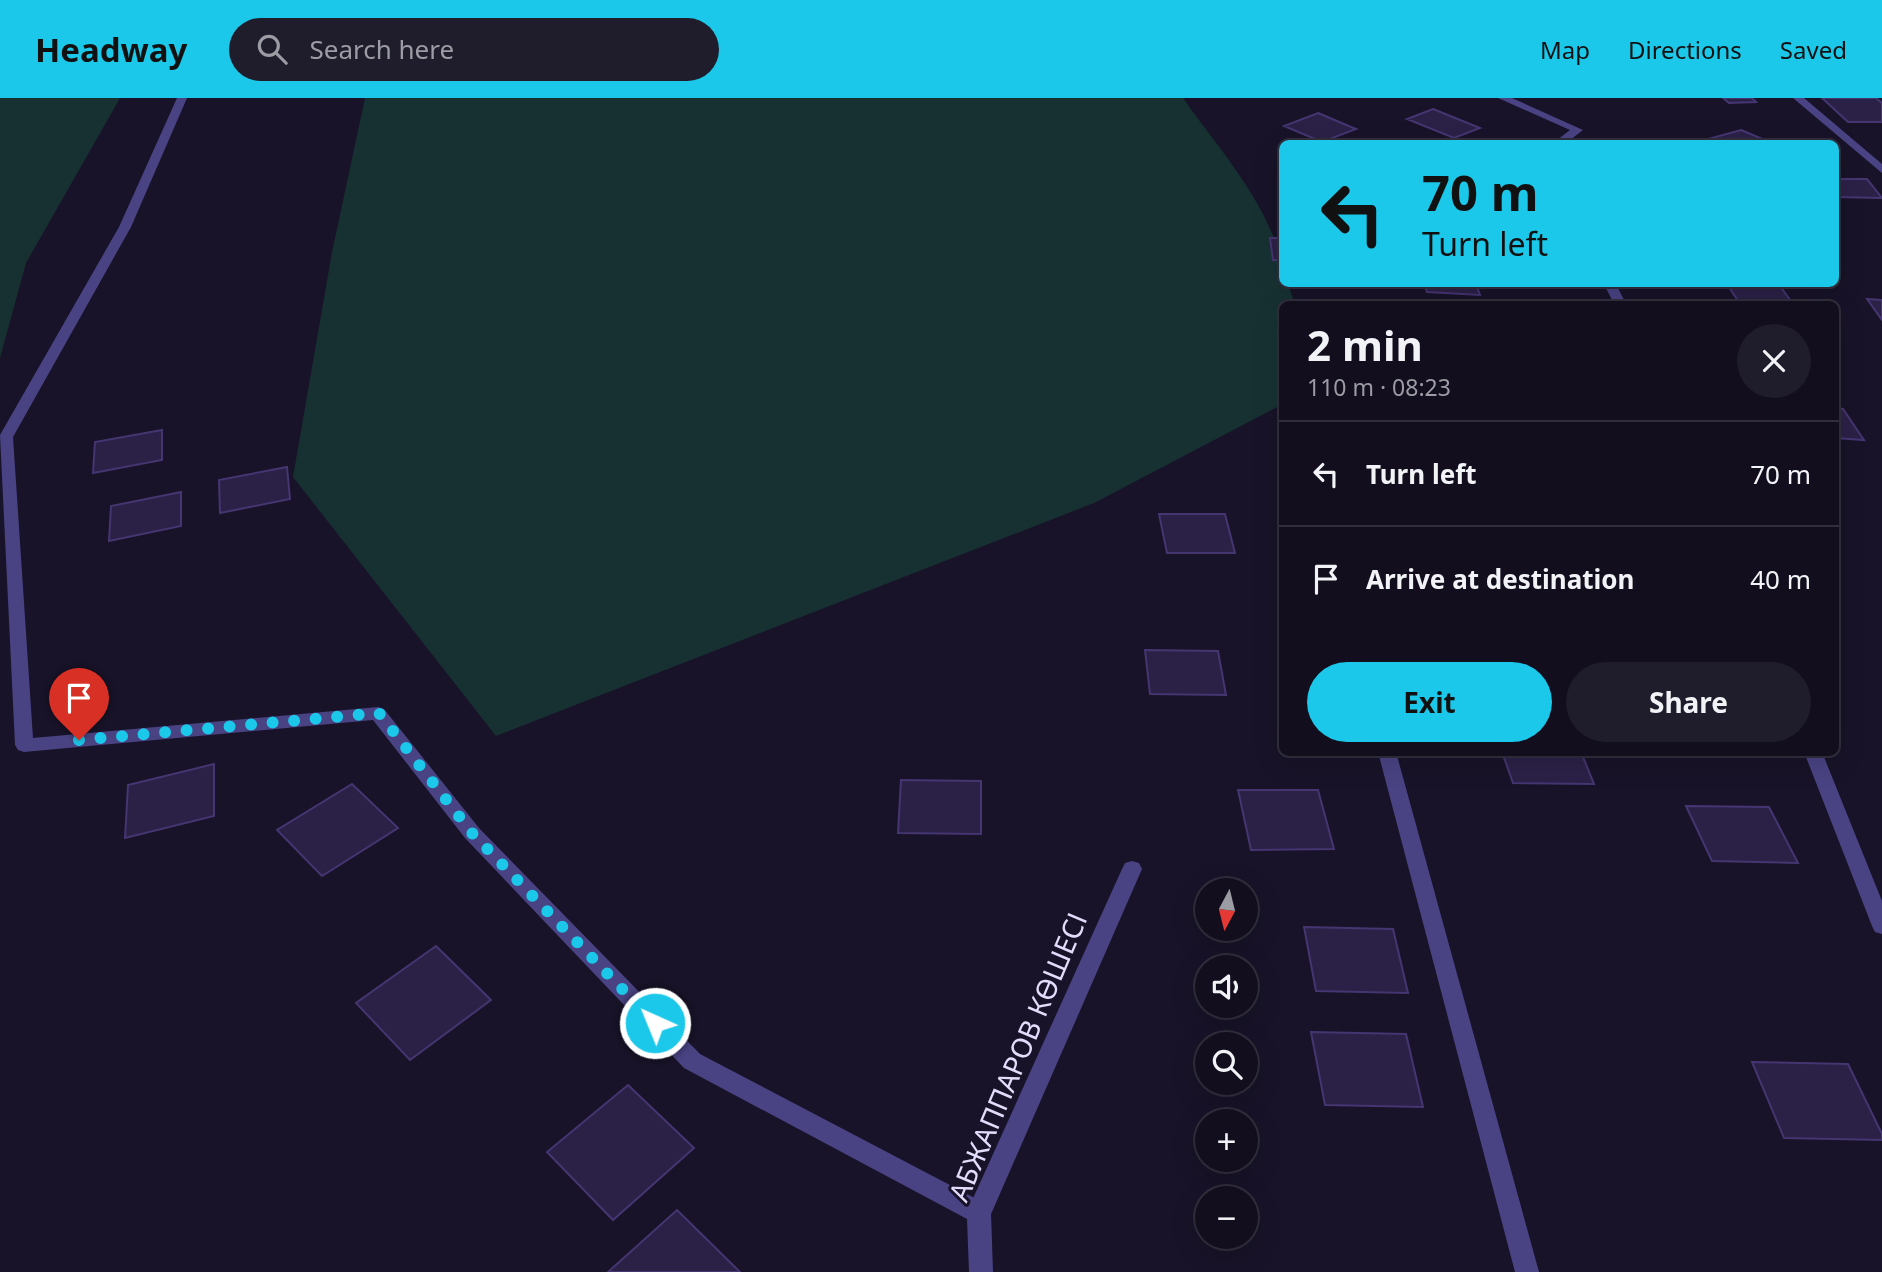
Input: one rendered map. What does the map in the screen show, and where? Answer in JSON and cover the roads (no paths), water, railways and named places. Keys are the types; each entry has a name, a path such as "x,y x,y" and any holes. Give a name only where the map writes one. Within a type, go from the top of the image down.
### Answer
{"street":[{"path":"182,98 125,227 6,437 24,745 379,713 472,833 692,1061 979,1213"},
{"path":"1503,98 1578,130 1563,140"},
{"path":"1798,98 1882,170"},
{"path":"1388,756 1527,1272"},
{"path":"1815,756 1882,926"},
{"name":"АБЖАППАРОВ КӨШЕСІ","path":"981,1272 979,1213 1132,869"}]}
